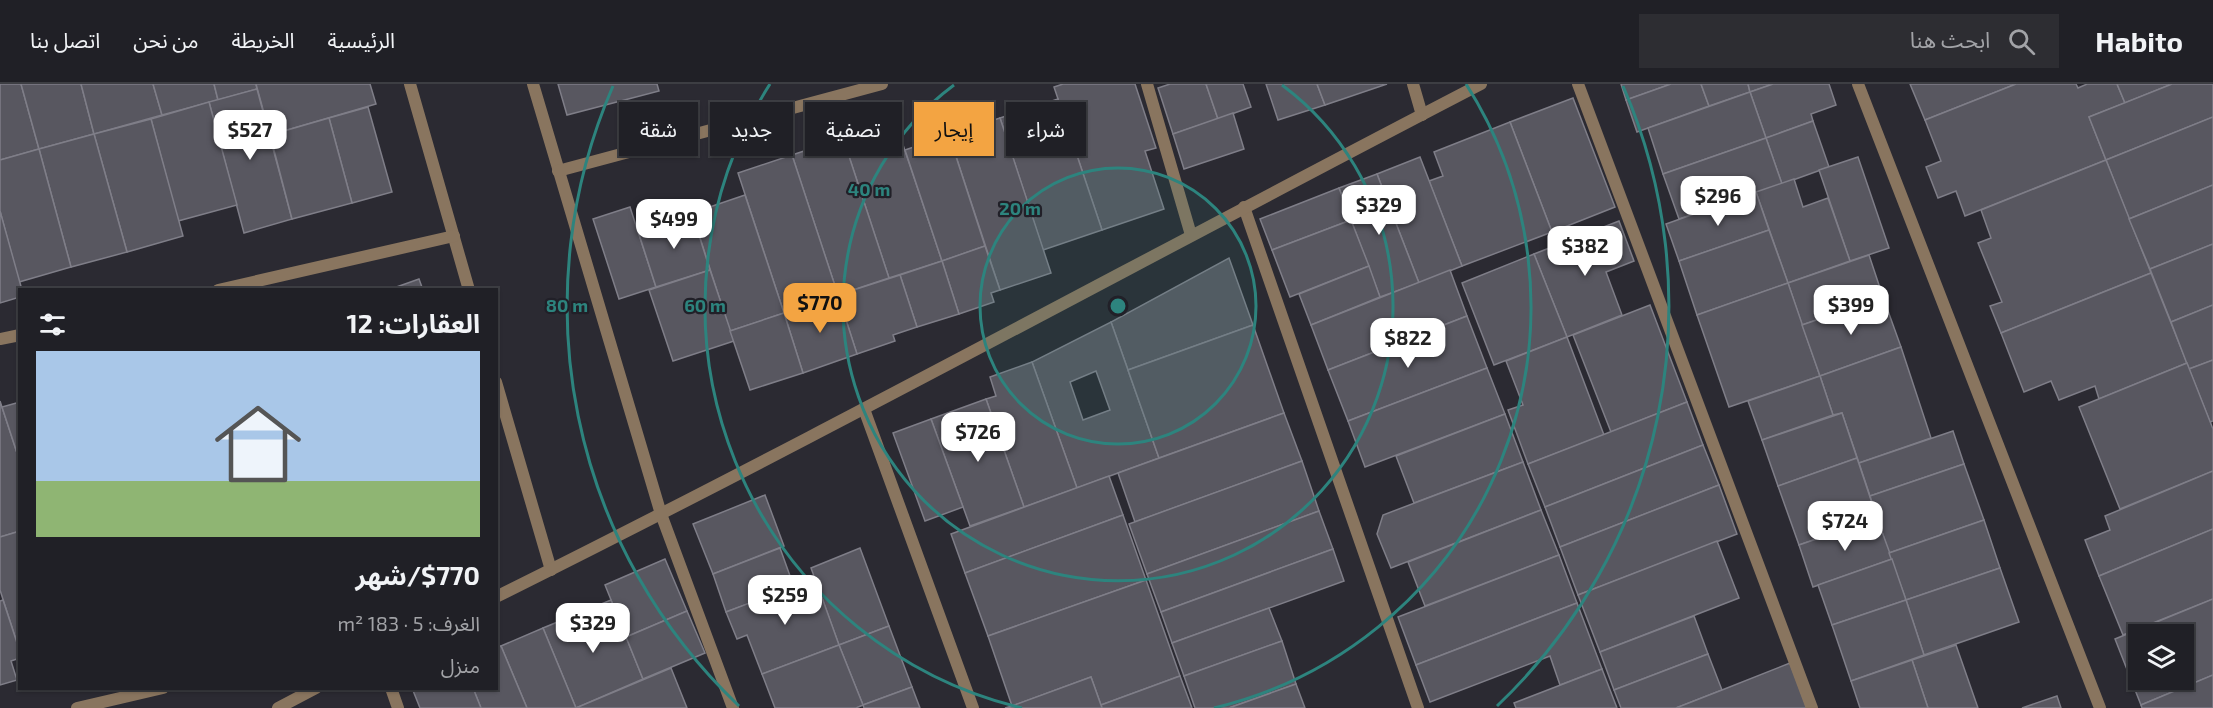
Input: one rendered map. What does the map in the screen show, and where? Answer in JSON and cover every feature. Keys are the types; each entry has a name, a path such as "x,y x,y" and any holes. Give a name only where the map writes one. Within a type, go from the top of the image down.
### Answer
{"street":[{"path":"410,84 469,288"},
{"path":"533,84 661,514 733,708"},
{"path":"558,171 882,84"},
{"path":"1147,84 1191,235"},
{"path":"1413,84 1422,115"},
{"path":"498,596 864,409 1481,84"},
{"path":"1578,84 1812,708"},
{"path":"1858,84 2100,708"},
{"path":"1244,207 1418,708"},
{"path":"227,288 454,236"},
{"path":"0,339 18,335"},
{"path":"498,389 551,570"},
{"path":"864,409 974,708"},
{"path":"77,708 154,690"},
{"path":"278,708 312,690"},
{"path":"392,690 399,708"}],"building":[{"path":"0,84 21,84 39,149 0,160"},
{"path":"21,84 81,84 94,134 39,149"},
{"path":"81,84 153,84 162,115 94,134"},
{"path":"153,84 214,84 218,100 162,115"},
{"path":"214,84 256,84 257,89 218,100"},
{"path":"256,84 370,84 376,104 270,135"},
{"path":"558,84 657,84 659,91 567,115"},
{"path":"1063,84 1135,84 1156,148 1145,151 1164,209 1102,230 1077,156 1086,156 1086,102 1059,102 1054,87"},
{"path":"1170,84 1206,84 1218,119 1173,134 1158,88"},
{"path":"1206,84 1243,84 1251,107 1218,119"},
{"path":"1266,84 1317,84 1325,105 1278,120"},
{"path":"1317,84 1387,84 1325,105"},
{"path":"1621,84 1671,84 1626,100"},
{"path":"1671,84 1701,84 1709,106 1637,132 1626,100"},
{"path":"1701,84 1748,84 1750,92 1709,106"},
{"path":"1748,84 1773,84 1750,92"},
{"path":"1773,84 1829,84 1836,105 1811,114 1813,121 1766,138 1750,92"},
{"path":"1910,84 2016,84 1925,120"},
{"path":"2016,84 2076,84 2078,88 2087,84 2117,84 2125,103 2089,117 2106,160 1965,216 1956,191 1938,198 1926,167 1941,161 1925,120"},
{"path":"2117,84 2172,84 2125,103"},
{"path":"2172,84 2213,84 2213,117 2106,160 2089,117"},
{"path":"257,89 292,219 244,233 209,102"},
{"path":"1750,92 1766,138 1663,174 1648,128"},
{"path":"1573,98 1615,207 1552,232 1510,122"},
{"path":"209,102 237,205 178,221 151,119"},
{"path":"368,107 392,192 352,203 329,118"},
{"path":"1233,113 1244,149 1184,169 1173,134"},
{"path":"1006,116 1006,136 1000,118"},
{"path":"2213,117 2213,185 2129,219 2106,160"},
{"path":"329,118 352,203 292,219 270,135"},
{"path":"1000,118 1006,136 1006,156 1013,156 1051,273 1000,290 956,156 994,156 994,120"},
{"path":"151,119 183,236 127,252 94,134"},
{"path":"1813,121 1829,167 1782,184 1766,138"},
{"path":"1510,122 1552,232 1462,266 1429,181 1443,176 1434,152"},
{"path":"94,134 127,252 71,267 39,149"},
{"path":"1766,138 1782,184 1679,219 1663,174"},
{"path":"902,142 942,261 889,278 849,156 902,156"},
{"path":"914,147 914,156 956,156 985,246 942,261 905,150"},
{"path":"39,149 71,267 19,282 0,211 0,160"},
{"path":"805,151 805,156 849,156 889,278 838,295 793,155"},
{"path":"792,156 838,295 784,313 738,173"},
{"path":"1012,156 1077,156 1102,230 1043,250"},
{"path":"1420,157 1462,266 1419,283 1377,174"},
{"path":"1858,157 1889,248 1850,261 1819,170"},
{"path":"2106,160 2151,273 2001,333 1990,306 2002,302 1978,243 1991,238 1981,210"},
{"path":"1377,174 1419,283 1380,297 1339,188"},
{"path":"1794,179 1803,207 1828,198 1850,261 1788,283 1756,192"},
{"path":"2213,185 2213,244 2150,269 2129,219"},
{"path":"1339,188 1351,220 1272,250 1260,219"},
{"path":"1756,192 1769,230 1679,261 1666,224"},
{"path":"745,195 784,313 730,331 692,213"},
{"path":"630,207 656,287 619,299 593,219"},
{"path":"0,211 21,288 18,288 18,298 0,303"},
{"path":"692,213 710,270 656,287 638,231"},
{"path":"1351,220 1369,266 1290,297 1272,250"},
{"path":"1619,221 1634,261 1606,272 1622,315 1567,337 1534,254"},
{"path":"1769,230 1788,283 1697,315 1679,261"},
{"path":"2213,244 2213,305 2171,322 2150,269"},
{"path":"985,246 1000,290 991,293 994,302 959,314 942,261"},
{"path":"1534,254 1567,337 1494,365 1462,283"},
{"path":"1869,255 1883,297 1802,325 1788,283"},
{"path":"1229,258 1253,325 1128,370 1111,322"},
{"path":"942,261 959,314 917,327 900,275"},
{"path":"1369,266 1380,297 1311,325 1299,294"},
{"path":"710,270 734,341 673,361 649,290"},
{"path":"1450,270 1467,316 1328,370 1311,325"},
{"path":"2151,273 2187,363 2099,399 2095,386 2059,400 2051,381 2024,392 2001,333"},
{"path":"900,275 917,327 893,335 895,341 857,354 838,295"},
{"path":"419,279 422,288 394,288"},
{"path":"1788,283 1820,376 1729,407 1697,315"},
{"path":"838,295 857,354 803,373 784,313"},
{"path":"1883,297 1901,347 1820,376 1802,325"},
{"path":"1650,305 1687,402 1611,432 1573,335"},
{"path":"2213,305 2213,360 2189,369 2171,322"},
{"path":"784,313 803,373 750,390 730,331"},
{"path":"1467,316 1487,368 1348,421 1328,370"},
{"path":"1111,322 1159,458 1077,488 1032,362","holes":["1096,371 1110,410 1083,420 1070,382"]},
{"path":"1253,325 1284,413 1159,458 1128,370"},
{"path":"1567,337 1604,435 1528,464 1508,410 1523,405 1506,361"},
{"path":"1901,347 1931,438 1859,463 1842,413 1833,415 1820,376"},
{"path":"2213,360 2213,421 2210,422 2189,369"},
{"path":"1032,362 1077,488 1024,507 986,399 996,396 990,377"},
{"path":"2187,363 2213,429 2213,471 2120,509 2079,407"},
{"path":"1487,368 1505,414 1365,467 1348,421"},
{"path":"1820,376 1833,415 1762,440 1748,401"},
{"path":"986,399 1024,507 970,526 931,419"},
{"path":"0,401 18,456 18,532 0,537"},
{"path":"1687,402 1703,445 1545,507 1528,464"},
{"path":"18,403 18,456 2,407"},
{"path":"1284,413 1302,461 1135,522 1118,473"},
{"path":"1842,413 1857,458 1778,486 1762,440"},
{"path":"1505,414 1523,462 1414,503 1396,456"},
{"path":"931,419 963,507 925,521 893,433"},
{"path":"1953,431 1964,464 1870,496 1859,463"},
{"path":"1703,445 1719,485 1560,547 1545,507"},
{"path":"1857,458 1877,518 1799,545 1778,486"},
{"path":"1302,461 1319,511 1147,574 1129,524"},
{"path":"1523,462 1541,510 1391,568 1377,534 1383,515"},
{"path":"1964,464 1984,520 1889,553 1870,496"},
{"path":"2213,471 2213,529 2099,576 2085,540 2110,530 2105,516"},
{"path":"1109,476 1123,515 965,573 951,534"},
{"path":"1719,485 1737,534 1578,595 1560,547"},
{"path":"765,495 784,546 713,574 693,524"},
{"path":"1541,510 1559,555 1425,606 1408,562"},
{"path":"1319,511 1333,549 1161,612 1147,574"},
{"path":"1123,515 1146,580 988,636 965,573"},
{"path":"1877,518 1892,559 1813,587 1799,545"},
{"path":"1984,520 2000,568 1906,600 1889,553"},
{"path":"2213,529 2213,599 2150,624 2128,624 2128,633 2123,635 2099,576"},
{"path":"18,532 18,646 0,590 0,537"},
{"path":"1717,541 1739,598 1600,652 1578,595"},
{"path":"780,548 794,587 726,612 713,574"},
{"path":"860,548 889,626 839,645 811,568"},
{"path":"1333,549 1344,581 1172,643 1161,612"},
{"path":"1559,555 1577,603 1416,665 1398,617"},
{"path":"665,559 687,611 626,637 605,585"},
{"path":"1892,559 1906,600 1832,625 1818,585"},
{"path":"2000,568 2019,622 1924,655 1906,600"},
{"path":"815,578 839,645 762,674 747,635 737,639 726,612"},
{"path":"1146,580 1180,676 1101,705 1091,677 1012,706 988,636"},
{"path":"2213,599 2213,675 2194,683 2194,624 2152,624"},
{"path":"3,600 18,646 18,659 11,661 17,680 0,685 0,601"},
{"path":"611,600 643,679 576,708 543,628"},
{"path":"1906,600 1924,655 1851,681 1832,625"},
{"path":"1577,603 1602,669 1560,685 1550,656 1430,702 1416,665"},
{"path":"1269,608 1282,641 1184,676 1172,643"},
{"path":"687,611 705,653 643,679 626,637"},
{"path":"1694,616 1708,654 1614,690 1600,652"},
{"path":"889,626 912,687 863,705 839,645"},
{"path":"543,628 576,708 527,708 501,646"},
{"path":"2128,634 2128,672 2115,639"},
{"path":"1282,641 1296,684 1229,708 1195,708 1184,676"},
{"path":"839,645 863,705 856,708 775,708 762,674"},
{"path":"1956,645 1978,708 1928,708 1912,660"},
{"path":"501,646 527,708 481,708 474,690 498,690 498,647"},
{"path":"1708,654 1722,690 1676,708 1621,708 1614,690"},
{"path":"1912,660 1928,708 1860,708 1851,681"},
{"path":"1790,663 1807,708 1676,708 1722,690"},
{"path":"671,668 687,708 576,708"},
{"path":"1602,669 1617,708 1516,708 1514,703"},
{"path":"2213,675 2213,708 2142,708 2141,705 2177,690 2194,690 2194,683"},
{"path":"1180,676 1192,708 1102,708 1101,705"},
{"path":"1091,677 1102,708 1005,708 1012,706"},
{"path":"1296,684 1305,708 1229,708"},
{"path":"912,687 920,708 864,708 863,705"},
{"path":"413,690 474,690 481,708 420,708"},
{"path":"2135,690 2177,690 2141,705"},
{"path":"2057,696 2061,708 2022,708"}]}
